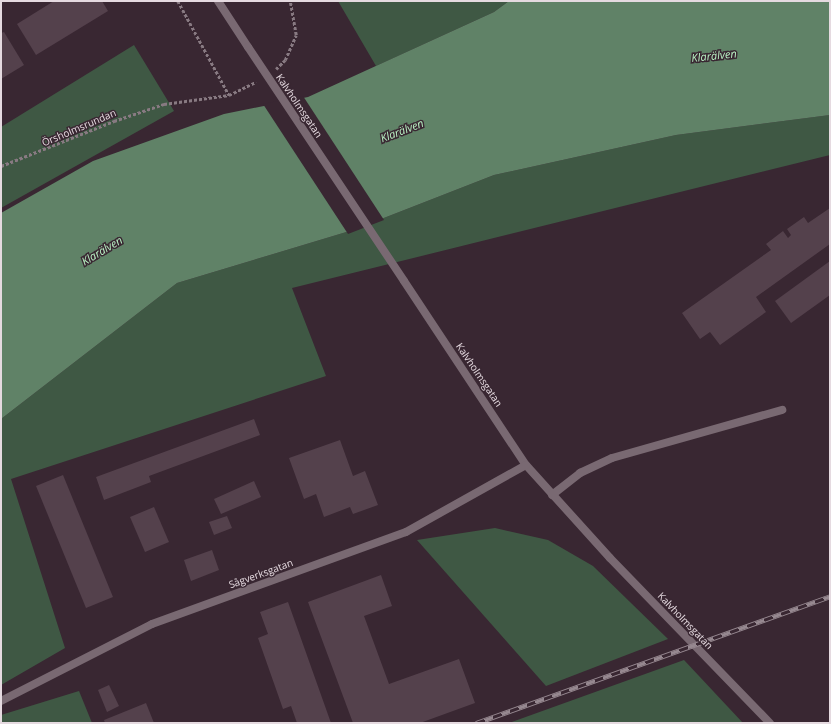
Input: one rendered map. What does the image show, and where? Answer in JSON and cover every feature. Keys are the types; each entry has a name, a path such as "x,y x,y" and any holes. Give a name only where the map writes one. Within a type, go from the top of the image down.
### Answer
{"street":[{"name":"Kalvholmsgatan","path":"218,1 526,465 552,495 770,723"},
{"path":"552,495 580,472 612,458 782,410"},
{"name":"Sågverksgatan","path":"1,701 152,624 406,532 526,465"}],"path":[{"path":"178,1 229,95"},
{"name":"Örsholmsrundan","path":"1,166 164,104"}],"shaded area":[{"path":"338,1 509,1 494,12 376,66"},
{"path":"134,45 174,111 1,208 1,127"},
{"path":"830,115 830,155 292,288 326,376 11,479 65,648 1,685 1,419 177,283 353,230 494,175 676,135"},
{"path":"495,528 548,540 593,566 668,639 546,686 417,540"},
{"path":"684,660 743,723 509,723"},
{"path":"79,691 92,723 1,723 1,715"}],"water":[{"name":"Klarälven","path":"509,1 830,1 830,115 676,135 494,175 353,230 177,283 1,419 1,213 93,161 224,114 308,97 494,12"}],"pier":[{"path":"303,96 384,220 348,234 263,104"}],"building":[{"path":"54,1 102,1 108,11 36,55 17,24"},
{"path":"4,32 24,65 1,79 1,33"},
{"path":"830,208 830,244 756,297 766,312 720,345 710,332 700,339 682,313 771,250 766,244 783,231 788,238 791,235 787,229 804,217 808,223"},
{"path":"830,261 830,295 791,323 775,301"},
{"path":"254,419 260,435 149,476 151,482 104,500 96,477"},
{"path":"340,440 353,476 365,471 378,505 353,514 350,507 324,517 316,494 304,499 289,458"},
{"path":"63,475 113,597 86,608 36,486"},
{"path":"254,481 261,497 221,514 214,499"},
{"path":"154,507 169,542 145,552 130,517"},
{"path":"227,516 232,528 214,535 209,522"},
{"path":"212,550 219,570 191,581 184,560"},
{"path":"381,575 392,606 364,616 389,684 459,659 475,703 420,723 353,723 308,602"},
{"path":"288,602 331,723 297,723 291,706 283,709 258,638 268,634 260,612"},
{"path":"109,685 119,706 107,712 98,690"},
{"path":"146,703 154,723 105,723 104,720"}],"railway":[{"path":"476,723 830,596"}]}
